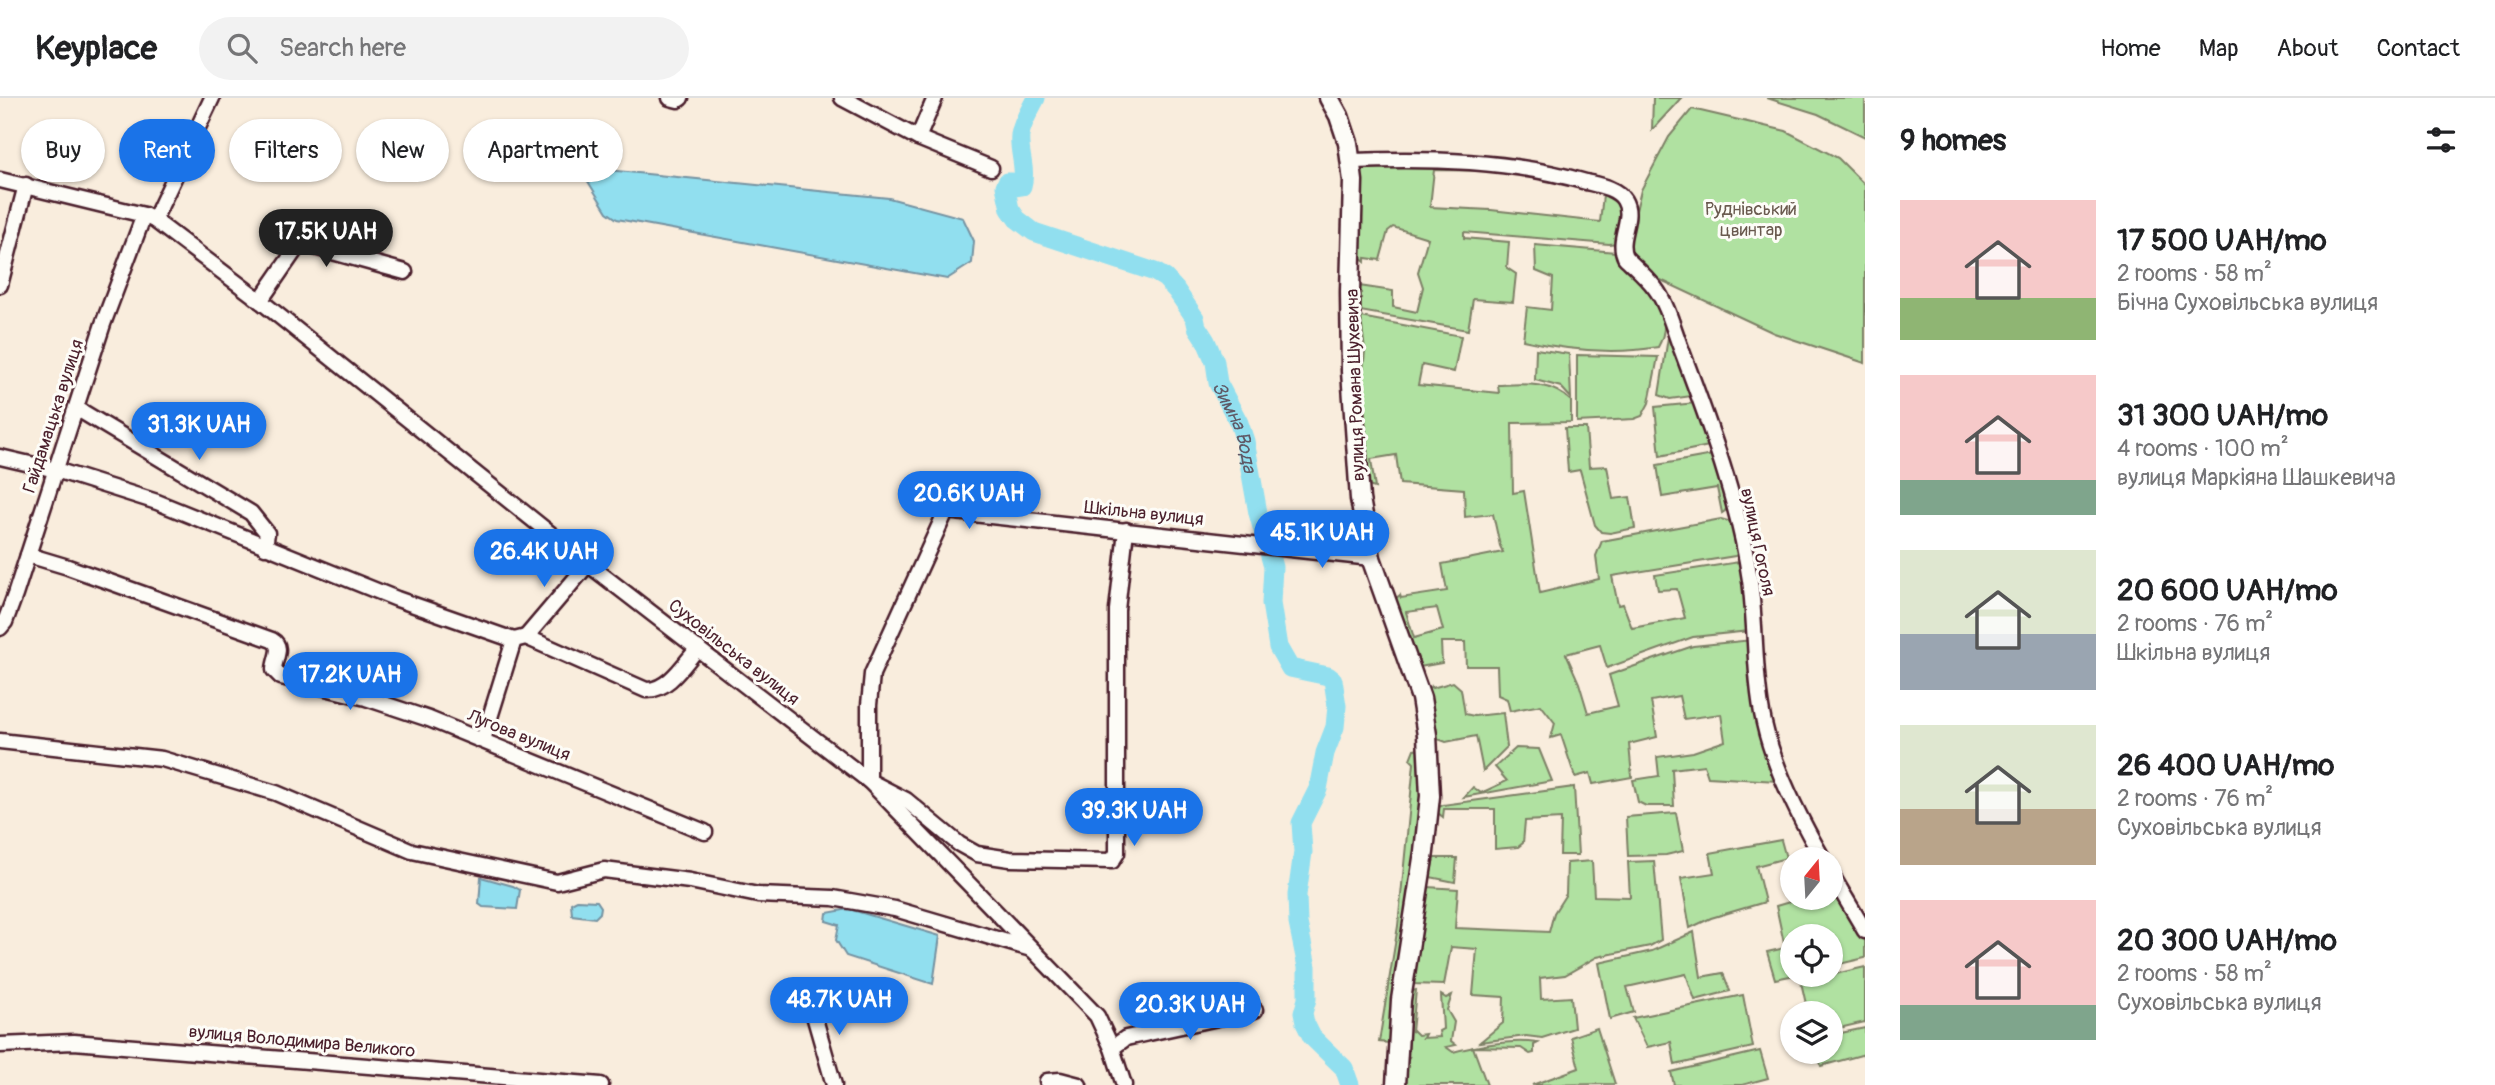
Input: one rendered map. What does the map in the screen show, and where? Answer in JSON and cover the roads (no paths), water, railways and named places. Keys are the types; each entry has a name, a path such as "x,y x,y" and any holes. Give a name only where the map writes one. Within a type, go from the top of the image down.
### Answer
{"main road":[{"name":"вулиця Романа Шухевича","path":"1329,98 1342,125 1352,161 1350,312 1353,411 1360,499 1371,558 1421,698 1427,735 1429,800 1424,852 1401,1000 1396,1085"}],"street":[{"name":"Гайдамацька вулиця","path":"0,628 5,622 28,555 103,324 149,217 212,98"},
{"path":"670,98 681,98"},
{"path":"842,98 918,138 991,168"},
{"path":"918,138 935,98"},
{"name":"вулиця Гоголя","path":"1352,161 1494,163 1574,178 1618,193 1627,207 1627,223 1621,245 1625,257 1655,288 1701,401 1736,514 1750,579 1764,722 1791,796 1816,847"},
{"name":"Суховільська вулиця","path":"0,180 149,217 260,301 588,565 869,780 1097,1016 1112,1048 1124,1085"},
{"path":"0,285 26,186"},
{"path":"260,301 300,243 405,272"},
{"path":"76,408 251,513 267,533 265,547"},
{"path":"0,457 56,470 156,502 397,599 520,639 646,690 655,690 666,684 698,648"},
{"name":"Шкільна вулиця","path":"869,780 869,705 872,674 946,511 1371,558"},
{"path":"869,780 906,800 959,844 977,854 1010,859 1105,863 1112,861 1117,853 1116,610 1126,530"},
{"name":"Лугова вулиця","path":"28,555 272,640 278,648 274,670 281,677 366,698 483,740 705,832"},
{"path":"483,740 520,639 588,565"},
{"path":"0,741 162,759 276,793 412,851 557,882 604,870 690,881 758,895 833,898 895,909 1033,950"},
{"path":"1843,894 1865,931"},
{"path":"809,998 834,1085"},
{"path":"1112,1048 1126,1038 1255,1010"},
{"name":"вулиця Володимира Великого","path":"0,1045 74,1042 601,1085"},
{"path":"1047,1081 1060,1080 1079,1085"}],"water":[{"path":"623,172 889,198 963,218 974,241 972,263 947,279 617,219 607,212 588,182 623,182"},
{"path":"481,877 520,890 517,909 483,907 479,904"},
{"path":"577,900 597,901 601,907 600,913 595,918 572,915 571,903"},
{"path":"849,909 940,936 933,984 846,956 836,940 839,925 826,921 827,913"}],"waterway":[{"name":"Зимна Вода","path":"1036,98 1020,135 1024,173 1022,186 1016,187 1012,182 1007,182 1005,186 1010,209 1017,219 1034,232 1155,272 1176,290 1195,318 1206,341 1215,362 1218,383 1239,423 1245,441 1258,513 1273,567 1271,603 1278,647 1290,668 1328,676 1333,680 1337,706 1335,727 1325,753 1318,789 1301,823 1303,852 1297,895 1298,923 1307,967 1307,999 1303,1013 1305,1023 1312,1037 1344,1068 1350,1085"}],"park label":[{"name":"Руднівський цвинтар","path":"1751,219"}]}
